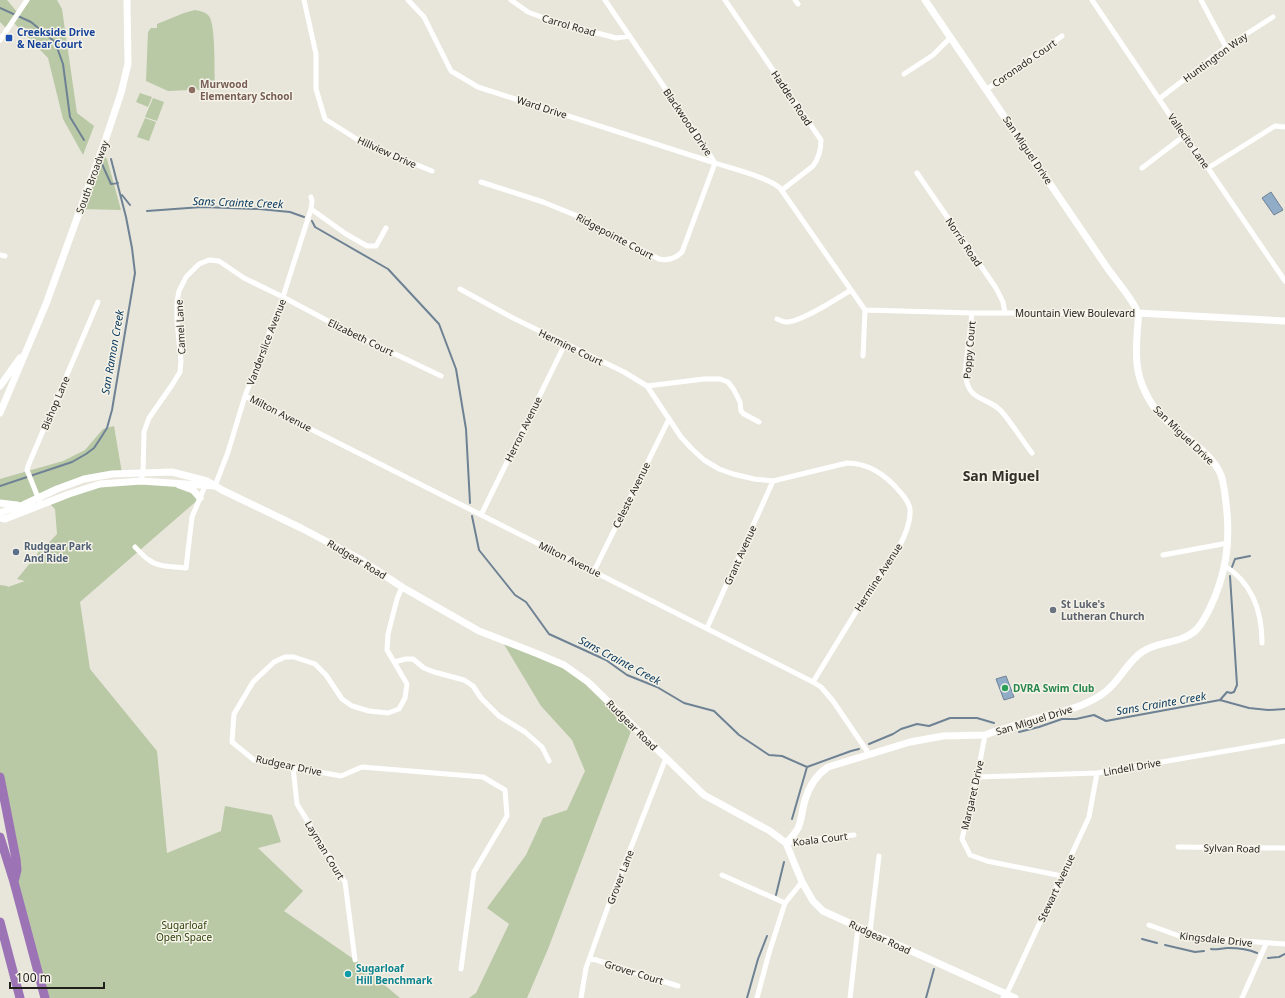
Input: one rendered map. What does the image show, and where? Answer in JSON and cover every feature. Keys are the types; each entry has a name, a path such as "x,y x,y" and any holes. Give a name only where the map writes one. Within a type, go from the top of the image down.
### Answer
{"highway":[{"path":"0,777 16,859 17,870 14,882"},
{"path":"0,837 14,882 45,998"},
{"path":"0,922 20,997"},
{"path":"0,947 9,954"}],"street":[{"path":"0,39 27,0"},
{"name":"South Broadway","path":"0,413 46,304 121,93 128,64 127,0"},
{"name":"Hillview Drive","path":"304,0 316,54 316,89 325,118 363,143 432,171"},
{"name":"Ward Drive","path":"408,0 424,17 451,71 478,87 715,163"},
{"name":"Carrol Road","path":"511,0 528,12 552,21 616,38 630,36"},
{"name":"Blackwood Drive","path":"605,0 701,140 715,163 772,183 782,190 865,310"},
{"name":"Hadden Road","path":"724,0 821,140 820,152 814,166 782,190"},
{"name":"San Miguel Drive","path":"786,843 792,838 798,828 805,799 814,779 828,767 928,738 943,736 985,735 1087,703 1104,693 1114,684 1134,658 1142,652 1155,646 1183,638 1201,625 1222,580 1228,543 1228,518 1224,485 1212,459 1172,426 1150,402 1137,368 1136,357 1138,314 1134,304 925,0"},
{"name":"Vallecito Lane","path":"1092,0 1285,281"},
{"path":"1201,0 1226,47"},
{"name":"Huntington Way","path":"1160,99 1226,47 1272,17"},
{"name":"Coronado Court","path":"987,90 1062,36"},
{"path":"904,74 933,55 951,37"},
{"path":"1208,168 1275,126 1285,127"},
{"path":"1142,168 1184,136"},
{"name":"Ridgepointe Court","path":"481,182 543,202 575,215 659,259 664,260 673,258 682,252 715,163"},
{"name":"Norris Road","path":"917,173 996,288 1003,302 1005,313"},
{"name":"Vanderslice Avenue","path":"215,486 228,452 245,396 282,297 311,209 311,197"},
{"path":"311,209 346,234 367,246 376,246 386,228"},
{"name":"Camel Lane","path":"141,481 143,472 144,432 149,418 180,372 181,361 177,302 179,291 186,277 199,264 209,260 219,261 244,278 282,297"},
{"name":"Hermine Court","path":"460,289 513,318 624,372 647,386 669,419"},
{"path":"777,320 786,322 798,319 828,304 851,290"},
{"name":"Elizabeth Court","path":"282,297 343,329 441,376"},
{"name":"Bishop Lane","path":"42,505 27,470 28,466 98,302"},
{"path":"863,356 865,310"},
{"name":"Mountain View Boulevard","path":"865,310 972,313 1138,314 1285,321"},
{"name":"Poppy Court","path":"972,313 965,374 966,384 973,395 992,404 1003,413 1032,454"},
{"name":"Herron Avenue","path":"481,514 565,344"},
{"name":"South Broadway","path":"0,386 27,348"},
{"path":"647,386 704,379 720,379 728,382 734,390 740,402 741,411 759,422"},
{"name":"Milton Avenue","path":"245,396 813,682 821,687 833,701 869,754"},
{"name":"Hermine Avenue","path":"669,419 681,437 704,460 733,474 754,479 773,481 847,463 859,464 872,468 888,478 908,501 910,514 907,530 899,547 865,597 813,682"},
{"name":"Celeste Avenue","path":"594,571 669,419"},
{"name":"Rudgear Road","path":"0,518 5,518 23,508 38,497 84,479 117,473 172,472 207,481 222,490 301,528 358,558 402,587 479,631 564,665 588,682 704,794 770,831 786,843 802,882 813,900 823,911 1004,996 1015,998"},
{"name":"Rudgear Road","path":"0,514 2,512 42,505 100,484 141,481 215,486"},
{"name":"Grant Avenue","path":"707,628 773,481"},
{"path":"173,483 193,490 200,498"},
{"path":"135,547 150,561 163,566 186,568 192,517 205,486"},
{"path":"0,502 23,508"},
{"path":"1163,555 1228,543"},
{"path":"1224,566 1234,572 1248,586 1261,624 1262,644"},
{"name":"Rudgear Drive","path":"402,587 396,600 388,634 387,650 407,684 405,698 399,709 388,713 369,711 352,706 342,699 326,675 315,664 294,657 285,657 274,662 253,682 234,714 232,742 254,760 341,776 362,767 483,777 504,790 507,816 474,872 461,969"},
{"path":"394,662 413,659 424,668 464,680 473,686 481,698 499,716 525,732 542,747 549,761"},
{"name":"Margaret Drive","path":"985,735 962,839 970,855 987,861 1062,876"},
{"name":"Lindell Drive","path":"977,776 1097,773 1285,741"},
{"name":"Grover Lane","path":"581,998 586,968 666,758"},
{"name":"Layman Court","path":"292,767 297,804 345,882 355,960"},
{"name":"Stewart Avenue","path":"1004,996 1009,989 1090,817 1097,773"},
{"name":"Koala Court","path":"786,843 854,835"},
{"name":"Sylvan Road","path":"1178,847 1285,848"},
{"path":"870,932 880,856"},
{"path":"722,875 785,903"},
{"path":"757,998 769,953 785,903 802,882"},
{"name":"Kingsdale Drive","path":"1149,925 1182,937 1266,944 1285,944"},
{"path":"850,998 858,927"},
{"path":"1242,998 1266,944"},
{"name":"Grover Court","path":"590,958 678,986"}],"green space":[{"path":"0,0 7,0 18,13 27,0 57,0 62,9 77,113 94,126 83,155 63,119 48,58 13,22 7,29 0,22"},
{"path":"195,10 203,12 209,16 211,21 214,39 215,87 213,89 168,91 146,81 148,32 151,28 157,28 157,24"},
{"path":"140,93 152,97 148,107 136,102"},
{"path":"153,98 164,102 157,121 145,117"},
{"path":"145,118 156,122 149,141 137,137"},
{"path":"101,153 107,159 121,210 80,209"},
{"path":"114,426 122,473 84,479 23,505 0,503 0,479 63,461 85,450 103,429"},
{"name":"Sugarloaf Open Space","path":"173,483 200,498 80,602 90,669 157,751 167,853 221,831 225,806 272,815 281,842 258,848 303,891 284,911 355,960 400,998 45,998 14,882 17,870 0,777 0,585 8,587 25,581 17,579 40,549 43,549 57,534 55,509 48,502 100,484"},
{"path":"502,641 564,665 633,726 548,949 527,998 469,998 476,993 509,924 487,908 526,855 543,818 567,810 585,771 572,740 541,706"}],"water":[{"path":"1271,192 1283,210 1274,215 1262,198"},
{"name":"DVRA Swim Club","path":"1006,676 1014,697 1004,700 996,679"}],"waterway":[{"name":"San Ramon Creek","path":"0,8 31,22 55,42 63,64 70,117 84,140"},
{"name":"San Ramon Creek","path":"0,486 72,462 94,448 107,428 112,410 135,273 126,217 111,159"},
{"name":"San Ramon Creek","path":"102,164 111,184 118,183"},
{"name":"Sans Crainte Creek","path":"122,195 130,205"},
{"name":"Sans Crainte Creek","path":"147,211 202,207 259,209 290,212 304,217"},
{"name":"Sans Crainte Creek","path":"312,221 315,227 388,269 439,324 456,369 466,429 470,503"},
{"name":"Sans Crainte Creek","path":"472,516 479,550 515,595 526,602 549,634 606,660 627,675 657,687 684,703 714,711 739,735 769,755 782,756 807,767 859,749"},
{"name":"San Ramon Creek","path":"1232,567 1235,559 1250,556"},
{"path":"1220,700 1227,692 1234,692 1237,685 1230,576"},
{"name":"Sans Crainte Creek","path":"1019,732 1062,719 1076,719 1094,715 1106,721 1220,700 1249,708 1268,710 1285,709"},
{"name":"Sans Crainte Creek","path":"869,744 901,729 917,724 929,726 950,718 977,718 994,723"},
{"name":"Sans Crainte Creek","path":"792,819 807,767"},
{"name":"Sans Crainte Creek","path":"776,895 784,862"},
{"name":"Sans Crainte Creek","path":"747,998 758,959 767,936"},
{"name":"Sans Crainte Creek","path":"1142,939 1157,943"},
{"name":"Sans Crainte Creek","path":"1165,945 1195,952 1204,951"},
{"name":"Sans Crainte Creek","path":"1211,949 1228,948 1257,953"},
{"name":"Sans Crainte Creek","path":"1268,958 1279,957 1285,954"},
{"path":"926,998 934,969"}],"place":[{"name":"Creekside Drive & Near Court","path":"9,38"},
{"name":"Murwood Elementary School","path":"192,90"},
{"name":"Rudgear Park And Ride","path":"16,552"},
{"name":"St Luke's Lutheran Church","path":"1053,610"},
{"name":"DVRA Swim Club","path":"1005,688"},
{"name":"Sugarloaf Hill Benchmark","path":"348,974"}],"district":[{"name":"San Miguel","path":"1001,475"}]}
